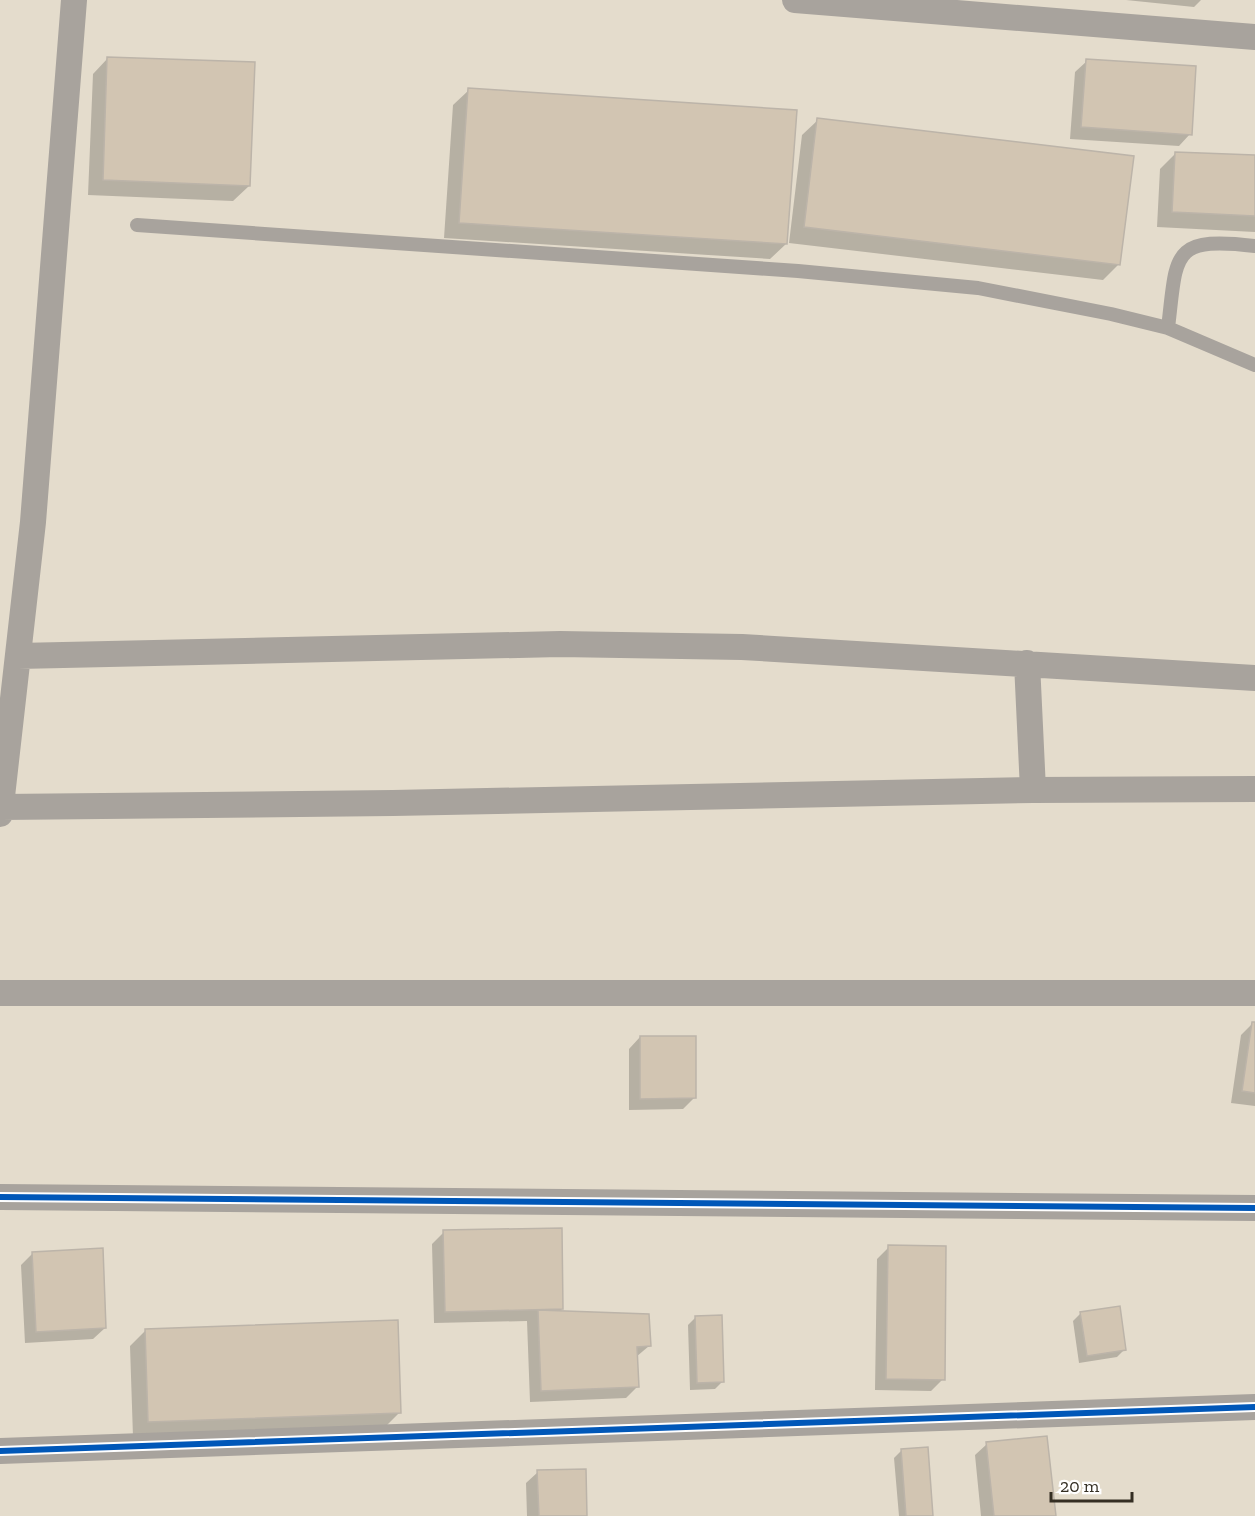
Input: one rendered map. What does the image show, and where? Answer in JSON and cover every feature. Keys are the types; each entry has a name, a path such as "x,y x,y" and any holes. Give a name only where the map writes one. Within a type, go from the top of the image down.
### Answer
{"street":[{"path":"0,814 33,522 62,129 74,0"},
{"path":"795,0 998,8 1255,37"},
{"path":"18,656 560,644 742,647 1255,678"},
{"path":"1027,663 1033,790"},
{"path":"1,807 393,803 1033,790 1255,789"},
{"path":"0,993 1255,993"},
{"path":"0,1197 1255,1208"},
{"path":"0,1451 1255,1407"}],"lane":[{"path":"137,225 787,271 978,288 1111,314 1168,328 1255,365"},
{"path":"1168,328 1175,272 1180,258 1187,250 1197,245 1224,242 1255,246"}],"building":[{"path":"107,57 255,62 250,186 103,180"},
{"path":"1086,59 1196,66 1192,135 1081,127"},
{"path":"468,88 797,110 787,244 459,223"},
{"path":"817,118 1134,156 1120,265 804,227"},
{"path":"1175,152 1255,155 1255,216 1172,212"},
{"path":"1252,1022 1255,1022 1255,1093 1242,1091"},
{"path":"640,1036 696,1036 696,1098 640,1099"},
{"path":"562,1228 563,1309 445,1312 443,1230"},
{"path":"888,1245 946,1246 945,1380 886,1379"},
{"path":"103,1248 106,1328 36,1332 32,1252"},
{"path":"1120,1306 1126,1350 1087,1356 1080,1312"},
{"path":"538,1310 649,1314 651,1346 637,1347 639,1387 541,1391"},
{"path":"722,1315 724,1382 697,1383 695,1316"},
{"path":"398,1320 401,1413 148,1422 145,1329"},
{"path":"1047,1436 1056,1516 994,1516 986,1442"},
{"path":"928,1447 933,1516 906,1516 901,1449"},
{"path":"586,1469 587,1516 539,1516 537,1470"}],"cycle path":[{"path":"0,1197 1255,1208"},
{"path":"0,1451 1255,1407"}]}
